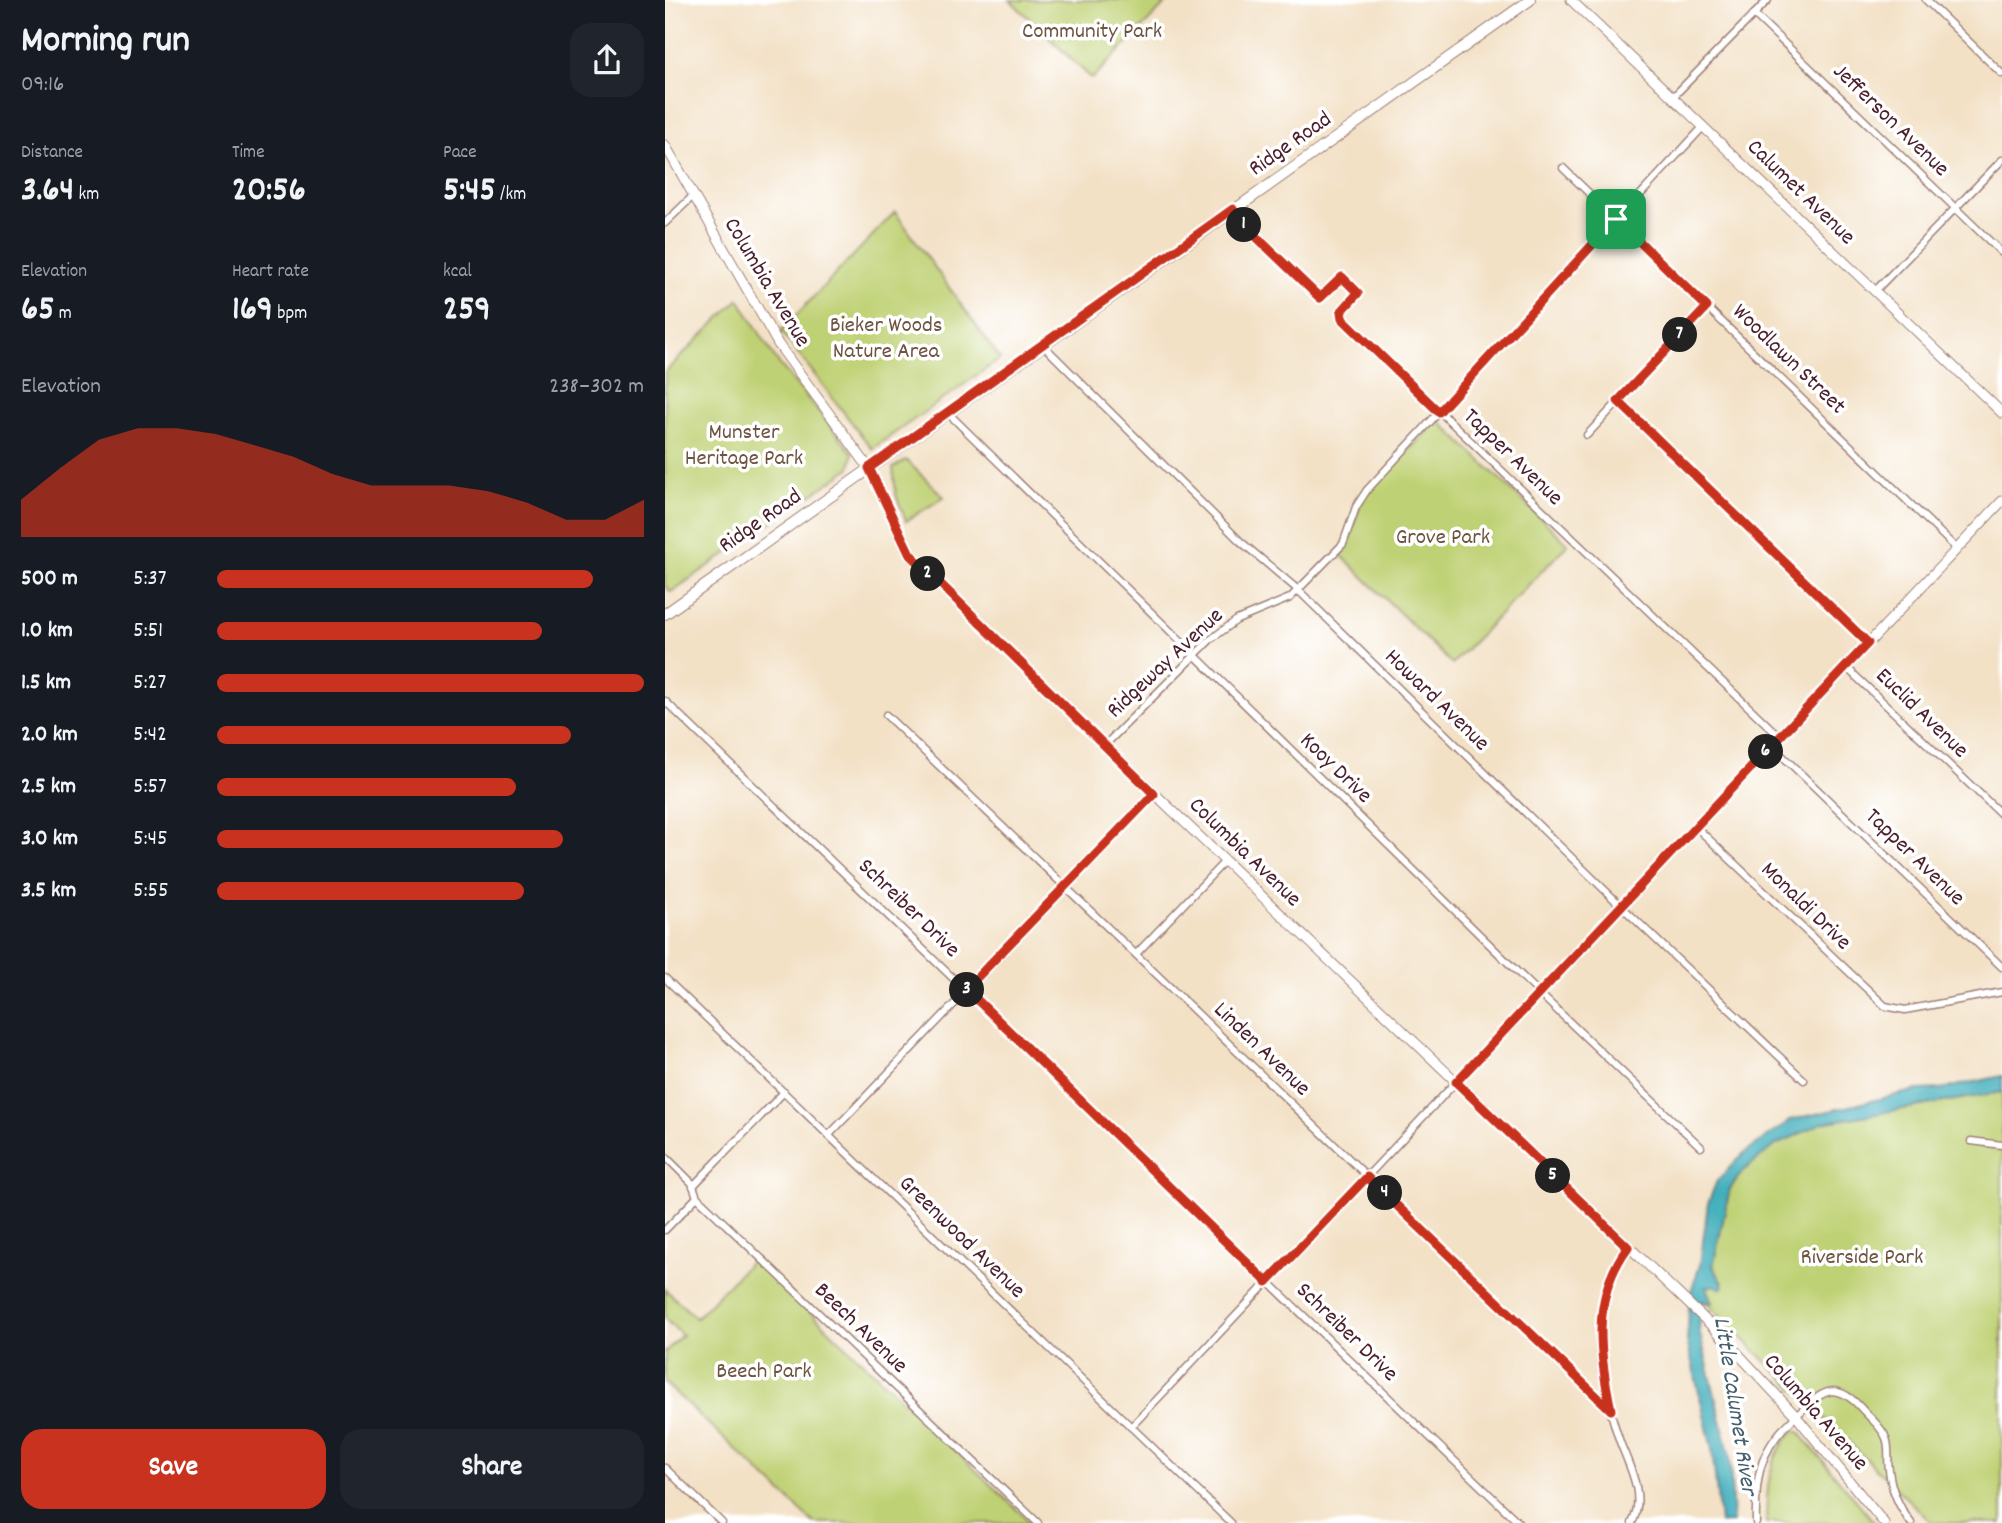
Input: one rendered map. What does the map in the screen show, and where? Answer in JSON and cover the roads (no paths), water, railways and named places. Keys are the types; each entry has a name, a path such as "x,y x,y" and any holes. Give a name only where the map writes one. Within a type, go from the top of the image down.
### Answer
{"main road":[{"name":"Ridge Road","path":"665,614 1530,0"}],"street":[{"name":"Calumet Avenue","path":"1571,0 2002,413"},
{"path":"1673,97 1768,0"},
{"path":"1926,0 2002,74"},
{"name":"Jefferson Avenue","path":"1754,14 2002,253"},
{"name":"Ridgeway Avenue","path":"1106,744 1210,640 1237,620 1283,602 1343,544 1356,507 1367,489 1703,127"},
{"name":"Columbia Avenue","path":"665,145 778,345 869,468 910,554 1154,794 1715,1329 1796,1416 1884,1523"},
{"path":"1875,291 2002,160"},
{"name":"Woodlawn Street","path":"1563,168 1957,549"},
{"path":"665,223 693,196"},
{"name":"Tapper Avenue","path":"1233,209 1245,226 1320,298 1342,277 1358,293 1341,312 1342,318 1780,737"},
{"path":"1587,435 1707,307"},
{"name":"Howard Avenue","path":"1044,346 1240,541 1297,589 1621,906 1804,1080"},
{"name":"Euclid Avenue","path":"1618,401 1868,643"},
{"name":"Kooy Drive","path":"948,413 1539,993 1701,1147"},
{"path":"1131,1427 2002,501"},
{"name":"Euclid Avenue","path":"1846,667 2002,815"},
{"name":"Schreiber Drive","path":"665,701 1519,1523"},
{"name":"Linden Avenue","path":"886,715 1611,1410"},
{"name":"Tapper Avenue","path":"1772,746 2002,967"},
{"path":"829,1135 1154,794"},
{"name":"Monaldi Drive","path":"1696,827 1892,1010 2002,992"},
{"path":"1137,953 1225,860"},
{"name":"Greenwood Avenue","path":"665,978 1231,1523"},
{"path":"694,1186 784,1092"},
{"path":"1971,1141 2002,1145"},
{"path":"665,1156 694,1186 697,1197 665,1230"},
{"name":"Beech Avenue","path":"697,1197 1038,1523"},
{"path":"1628,1247 1608,1285 1600,1319 1600,1361 1611,1410 1638,1493 1632,1523"},
{"path":"1756,1523 1755,1493 1761,1460 1769,1444 1796,1416 1829,1390 1841,1390 1851,1397 1886,1438 1894,1494 1911,1523"},
{"path":"665,1468 722,1523"}],"water":[{"path":"2002,1076 2002,1092 1822,1123 1776,1145 1744,1170 1730,1188 1713,1266 1724,1286 1721,1289 1715,1285 1706,1287 1712,1303 1702,1301 1699,1330 1730,1457 1733,1523 1720,1523 1712,1449 1687,1341 1690,1294 1700,1265 1708,1203 1717,1181 1744,1153 1791,1120 1917,1090 1941,1089"}],"park label":[{"name":"Community Park","path":"1092,32"},
{"name":"Bieker Woods Nature Area","path":"886,339"},
{"name":"Munster Heritage Park","path":"744,446"},
{"name":"Grove Park","path":"1443,538"},
{"name":"Riverside Park","path":"1862,1258"},
{"name":"Beech Park","path":"764,1372"}],"water label":[{"name":"Little Calumet River","path":"1734,1406"}]}
